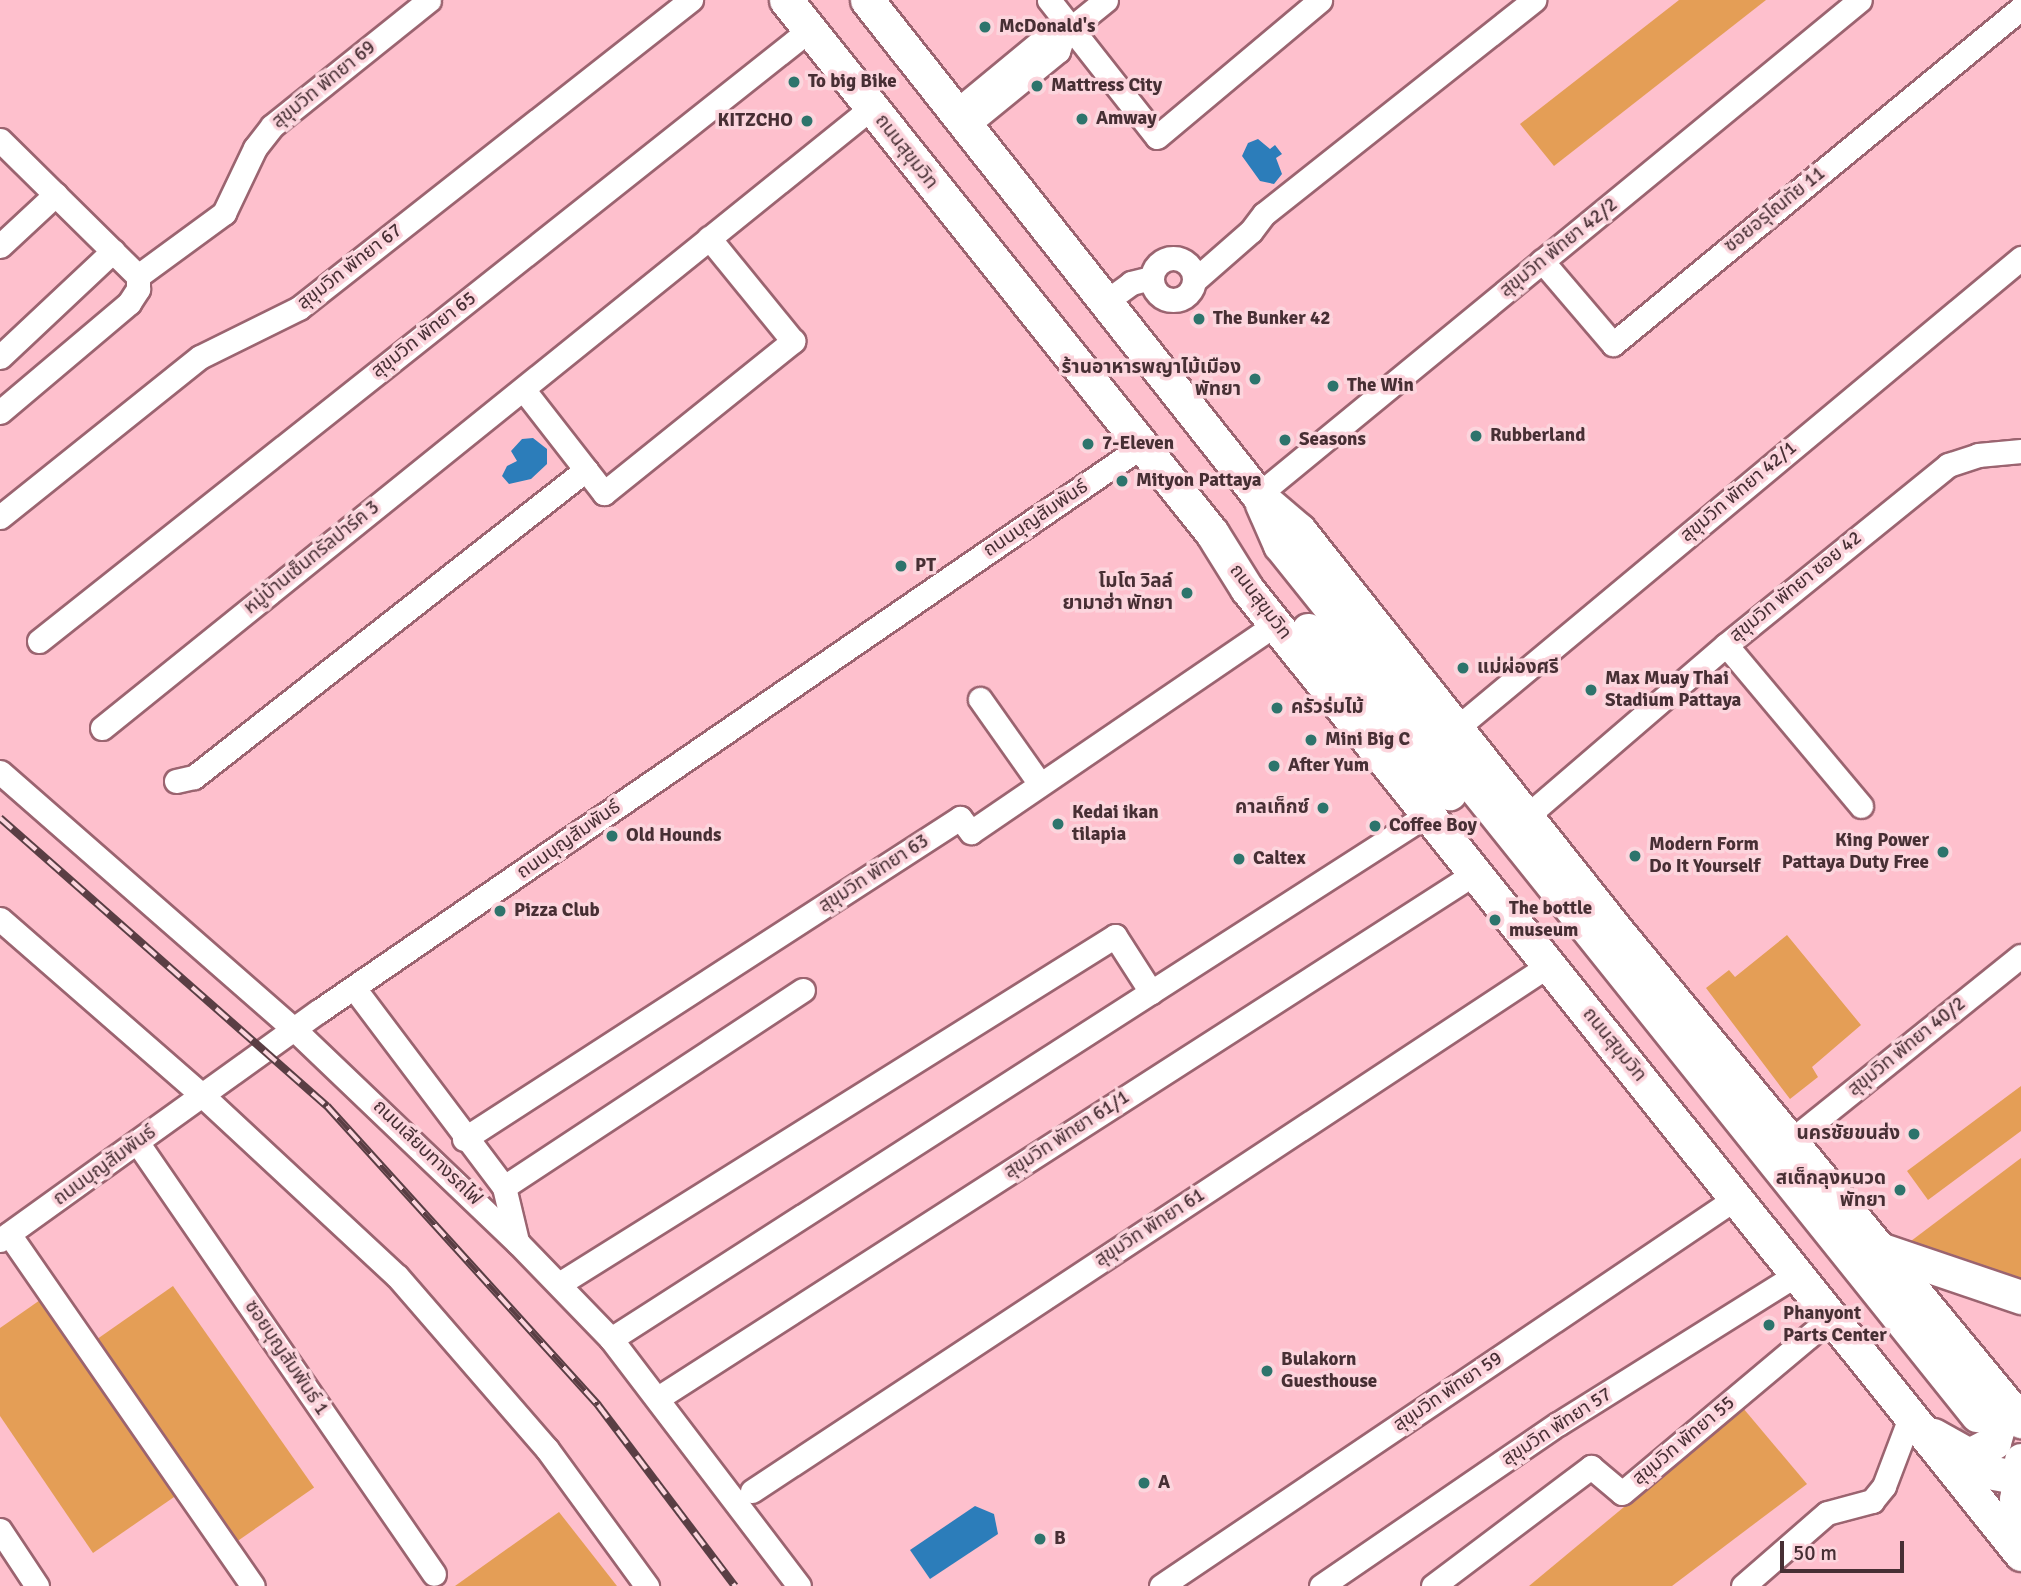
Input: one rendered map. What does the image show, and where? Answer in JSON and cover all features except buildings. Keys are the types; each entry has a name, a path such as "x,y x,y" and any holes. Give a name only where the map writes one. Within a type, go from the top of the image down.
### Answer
{"highway":[{"name":"ถนนสุขุมวิท","path":"786,0 1212,533 1276,624 2021,1554"},
{"name":"ถนนสุขุมวิท","path":"867,0 1108,300 1258,495 1299,530 1527,816 2021,1422"},
{"name":"ถนนสุขุมวิท","path":"1212,533 1261,574 1444,786 1968,1422 1280,545 1258,495"},
{"path":"1879,1249 2021,1297"},
{"path":"1914,1419 1957,1452 1969,1455 1994,1442 2000,1421 1977,1371"},
{"path":"1951,1465 2019,1472 2021,1524"}],"street":[{"name":"สุขุมวิท พัทยา 69","path":"138,276 224,214 256,148 272,126 429,0"},
{"name":"สุขุมวิท พัทยา 67","path":"0,517 200,357 299,308 691,0"},
{"path":"1049,0 1068,31 1157,137 1320,0"},
{"path":"960,119 1046,37 1068,31 1106,0"},
{"path":"1190,271 1221,257 1264,214 1534,0"},
{"name":"สุขุมวิท พัทยา 42/2","path":"1258,495 1860,0"},
{"name":"ซอยอรุโณทัย 11","path":"1542,261 1613,344 2021,8"},
{"name":"สุขุมวิท พัทยา 65","path":"39,641 809,30"},
{"name":"หมู่บ้านเซ็นทรัลปาร์ค 3","path":"102,728 871,108"},
{"path":"0,140 138,276 138,289 129,303 0,412"},
{"path":"0,246 56,194"},
{"path":"523,389 604,493 793,341 709,238"},
{"path":"0,357 113,251"},
{"path":"1151,278 1156,266 1167,258 1190,271"},
{"name":"สุขุมวิท พัทยา 42/1","path":"1458,727 2021,258"},
{"path":"1151,278 1161,297 1176,300 1189,293 1190,271"},
{"path":"1108,300 1131,283 1151,278"},
{"name":"ถนนบุญสัมพันธ์","path":"5,1237 294,1029 1142,446"},
{"name":"สุขุมวิท พัทยา ซอย 42","path":"1527,816 1726,645 1948,465 1978,455 2021,451"},
{"path":"176,781 194,777 586,470"},
{"name":"สุขุมวิท พัทยา 63","path":"464,1139 960,818 971,832 1276,624"},
{"path":"1726,645 1861,806"},
{"path":"980,699 1040,784"},
{"name":"ถนนเลียบทางรถไฟ","path":"0,772 294,1029 518,1242 611,1339 800,1586"},
{"path":"611,1339 1428,814"},
{"name":"สุขุมวิท พัทยา 61/1","path":"658,1398 1475,873"},
{"path":"0,919 202,1096 397,1276 547,1449 647,1586"},
{"path":"559,1284 1115,936 1151,992"},
{"name":"สุขุมวิท พัทยา 40/2","path":"1793,1139 2021,956"},
{"name":"สุขุมวิท พัทยา 61","path":"752,1491 1549,965"},
{"path":"354,988 464,1139 504,1187 518,1242"},
{"path":"504,1187 803,990"},
{"name":"ซอยบุญสัมพันธ์ 1","path":"137,1142 434,1574"},
{"name":"สุขุมวิท พัทยา 59","path":"1161,1586 1736,1198"},
{"path":"5,1237 253,1586"},
{"name":"สุขุมวิท พัทยา 57","path":"1321,1586 1558,1424 1797,1274"},
{"name":"สุขุมวิท พัทยา 55","path":"1433,1586 1591,1467 1622,1493 1832,1317"},
{"path":"1743,1586 1827,1513 1871,1502 1884,1486 1914,1419"},
{"path":"0,1530 37,1586"}],"shaded area":[{"path":"1679,0 1766,0 1554,166 1520,124"},
{"path":"1787,935 1861,1025 1812,1067 1818,1077 1790,1099 1706,988 1729,970 1735,977"},
{"path":"2021,1086 2021,1131 1928,1200 1907,1171"},
{"path":"2021,1158 2021,1279 1911,1241"},
{"path":"173,1286 314,1488 235,1543 94,1341"},
{"path":"43,1298 177,1495 93,1553 0,1416 0,1328"},
{"path":"1743,1408 1807,1484 1672,1586 1529,1586"},
{"path":"559,1512 617,1586 455,1586"}],"water":[{"path":"1258,139 1270,149 1275,145 1282,154 1276,158 1282,174 1274,184 1260,181 1242,156 1248,143"},
{"path":"533,438 547,449 547,464 531,479 509,484 502,476 507,466 517,461 511,451 522,439"},
{"path":"975,1506 994,1514 998,1534 930,1579 910,1550"}],"tunnel":[{"path":"1959,1428 1991,1467"}],"railway":[{"path":"0,818 327,1106 598,1405 735,1586"}],"place":[{"name":"McDonald's","path":"985,27"},
{"name":"To big Bike","path":"794,82"},
{"name":"Mattress City","path":"1037,86"},
{"name":"Amway","path":"1082,119"},
{"name":"KITZCHO","path":"807,121"},
{"name":"The Bunker 42","path":"1199,319"},
{"name":"ร้านอาหารพญาไม้เมือง พัทยา","path":"1255,379"},
{"name":"The Win","path":"1333,386"},
{"name":"Rubberland","path":"1476,436"},
{"name":"Seasons","path":"1285,440"},
{"name":"7-Eleven","path":"1088,444"},
{"name":"Mityon Pattaya","path":"1122,481"},
{"name":"PT","path":"901,566"},
{"name":"โมโต วิลล์ ยามาฮ่า พัทยา","path":"1187,593"},
{"name":"แม่ผ่องศรี","path":"1463,668"},
{"name":"Max Muay Thai Stadium Pattaya","path":"1591,690"},
{"name":"ครัวร่มไม้","path":"1277,708"},
{"name":"Mini Big C","path":"1311,740"},
{"name":"After Yum","path":"1274,766"},
{"name":"คาลเท็กซ์","path":"1323,808"},
{"name":"Kedai ikan tilapia","path":"1058,824"},
{"name":"Coffee Boy","path":"1375,826"},
{"name":"Old Hounds","path":"612,836"},
{"name":"King Power Pattaya Duty Free","path":"1943,852"},
{"name":"Modern Form Do It Yourself","path":"1635,856"},
{"name":"Caltex","path":"1239,859"},
{"name":"Pizza Club","path":"500,911"},
{"name":"The bottle museum","path":"1495,920"},
{"name":"นครชัยขนส่ง","path":"1914,1134"},
{"name":"สเต็กลุงหนวด พัทยา","path":"1900,1190"},
{"name":"Phanyont Parts Center","path":"1769,1325"},
{"name":"Bulakorn Guesthouse","path":"1267,1371"},
{"name":"A","path":"1144,1483"},
{"name":"B","path":"1040,1539"}]}
